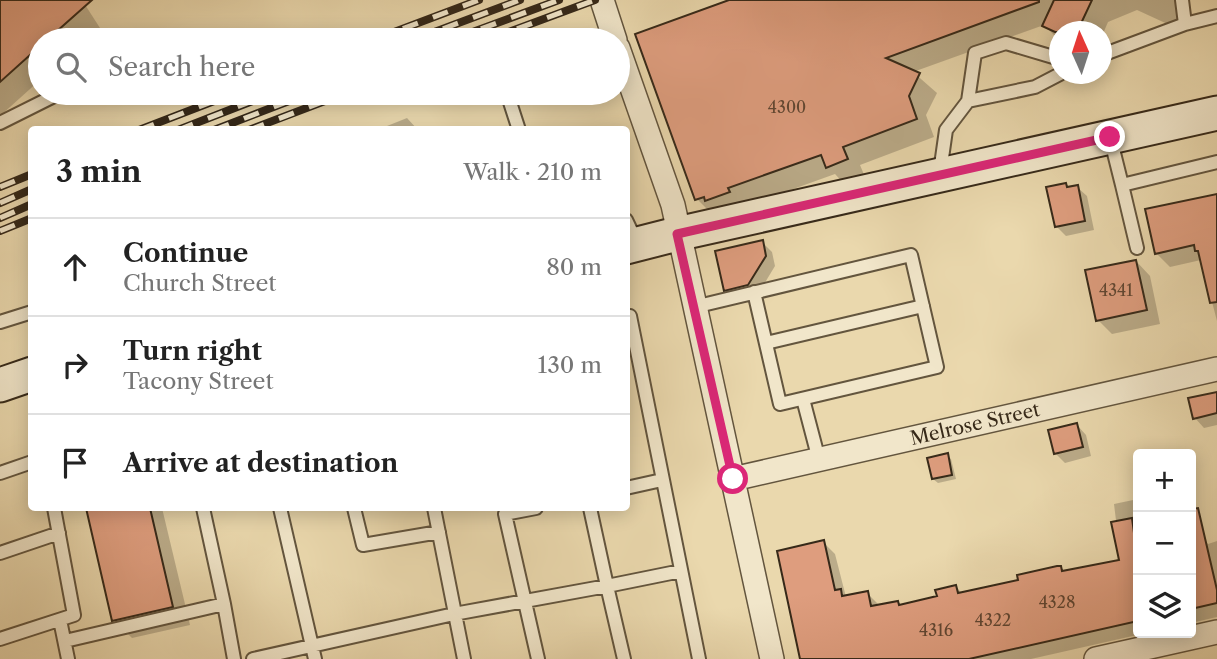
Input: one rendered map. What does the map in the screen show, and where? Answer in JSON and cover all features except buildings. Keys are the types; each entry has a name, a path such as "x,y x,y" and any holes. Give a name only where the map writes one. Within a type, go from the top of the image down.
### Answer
{"main road":[{"path":"630,237 677,234 1217,113"},
{"path":"0,385 28,375"}],"street":[{"path":"602,0 611,28"},
{"path":"630,82 673,205 677,234 772,659"},
{"name":"Melrose Street","path":"733,479 1217,369"},
{"path":"1096,659 1217,632"}],"lane":[{"path":"1182,0 1185,24"},
{"path":"1112,51 1185,24 1217,16"},
{"path":"940,175 946,130 968,101 975,53 1006,43 1049,56"},
{"path":"968,101 1035,87 1049,80"},
{"path":"0,123 36,105"},
{"path":"510,105 518,126"},
{"path":"1110,137 1137,248"},
{"path":"1122,185 1217,162"},
{"path":"694,307 754,292 911,255 937,368 780,404 754,292"},
{"path":"766,343 923,306"},
{"path":"0,322 28,313"},
{"path":"630,316 699,659"},
{"path":"803,399 819,460"},
{"path":"0,473 28,463"},
{"path":"630,487 662,480"},
{"path":"0,639 74,615 55,511"},
{"path":"204,511 234,659"},
{"path":"281,511 315,659"},
{"path":"355,511 363,545 439,532"},
{"path":"435,511 464,659"},
{"path":"520,511 505,514 538,659"},
{"path":"591,511 624,659"},
{"path":"0,553 59,533"},
{"path":"253,659 454,614 681,570"},
{"path":"65,641 224,604"},
{"path":"60,620 68,659"}],"railway":[{"path":"405,28 479,0"},
{"path":"445,28 520,0"},
{"path":"483,28 559,0"},
{"path":"519,28 595,0"},
{"path":"149,126 204,105"},
{"path":"188,126 242,105"},
{"path":"224,126 279,105"},
{"path":"259,126 315,105"},
{"path":"0,187 28,176"},
{"path":"0,203 28,191"},
{"path":"0,218 28,206"},
{"path":"0,231 28,220"}],"route":[{"path":"733,479 677,234 1110,137"}]}
